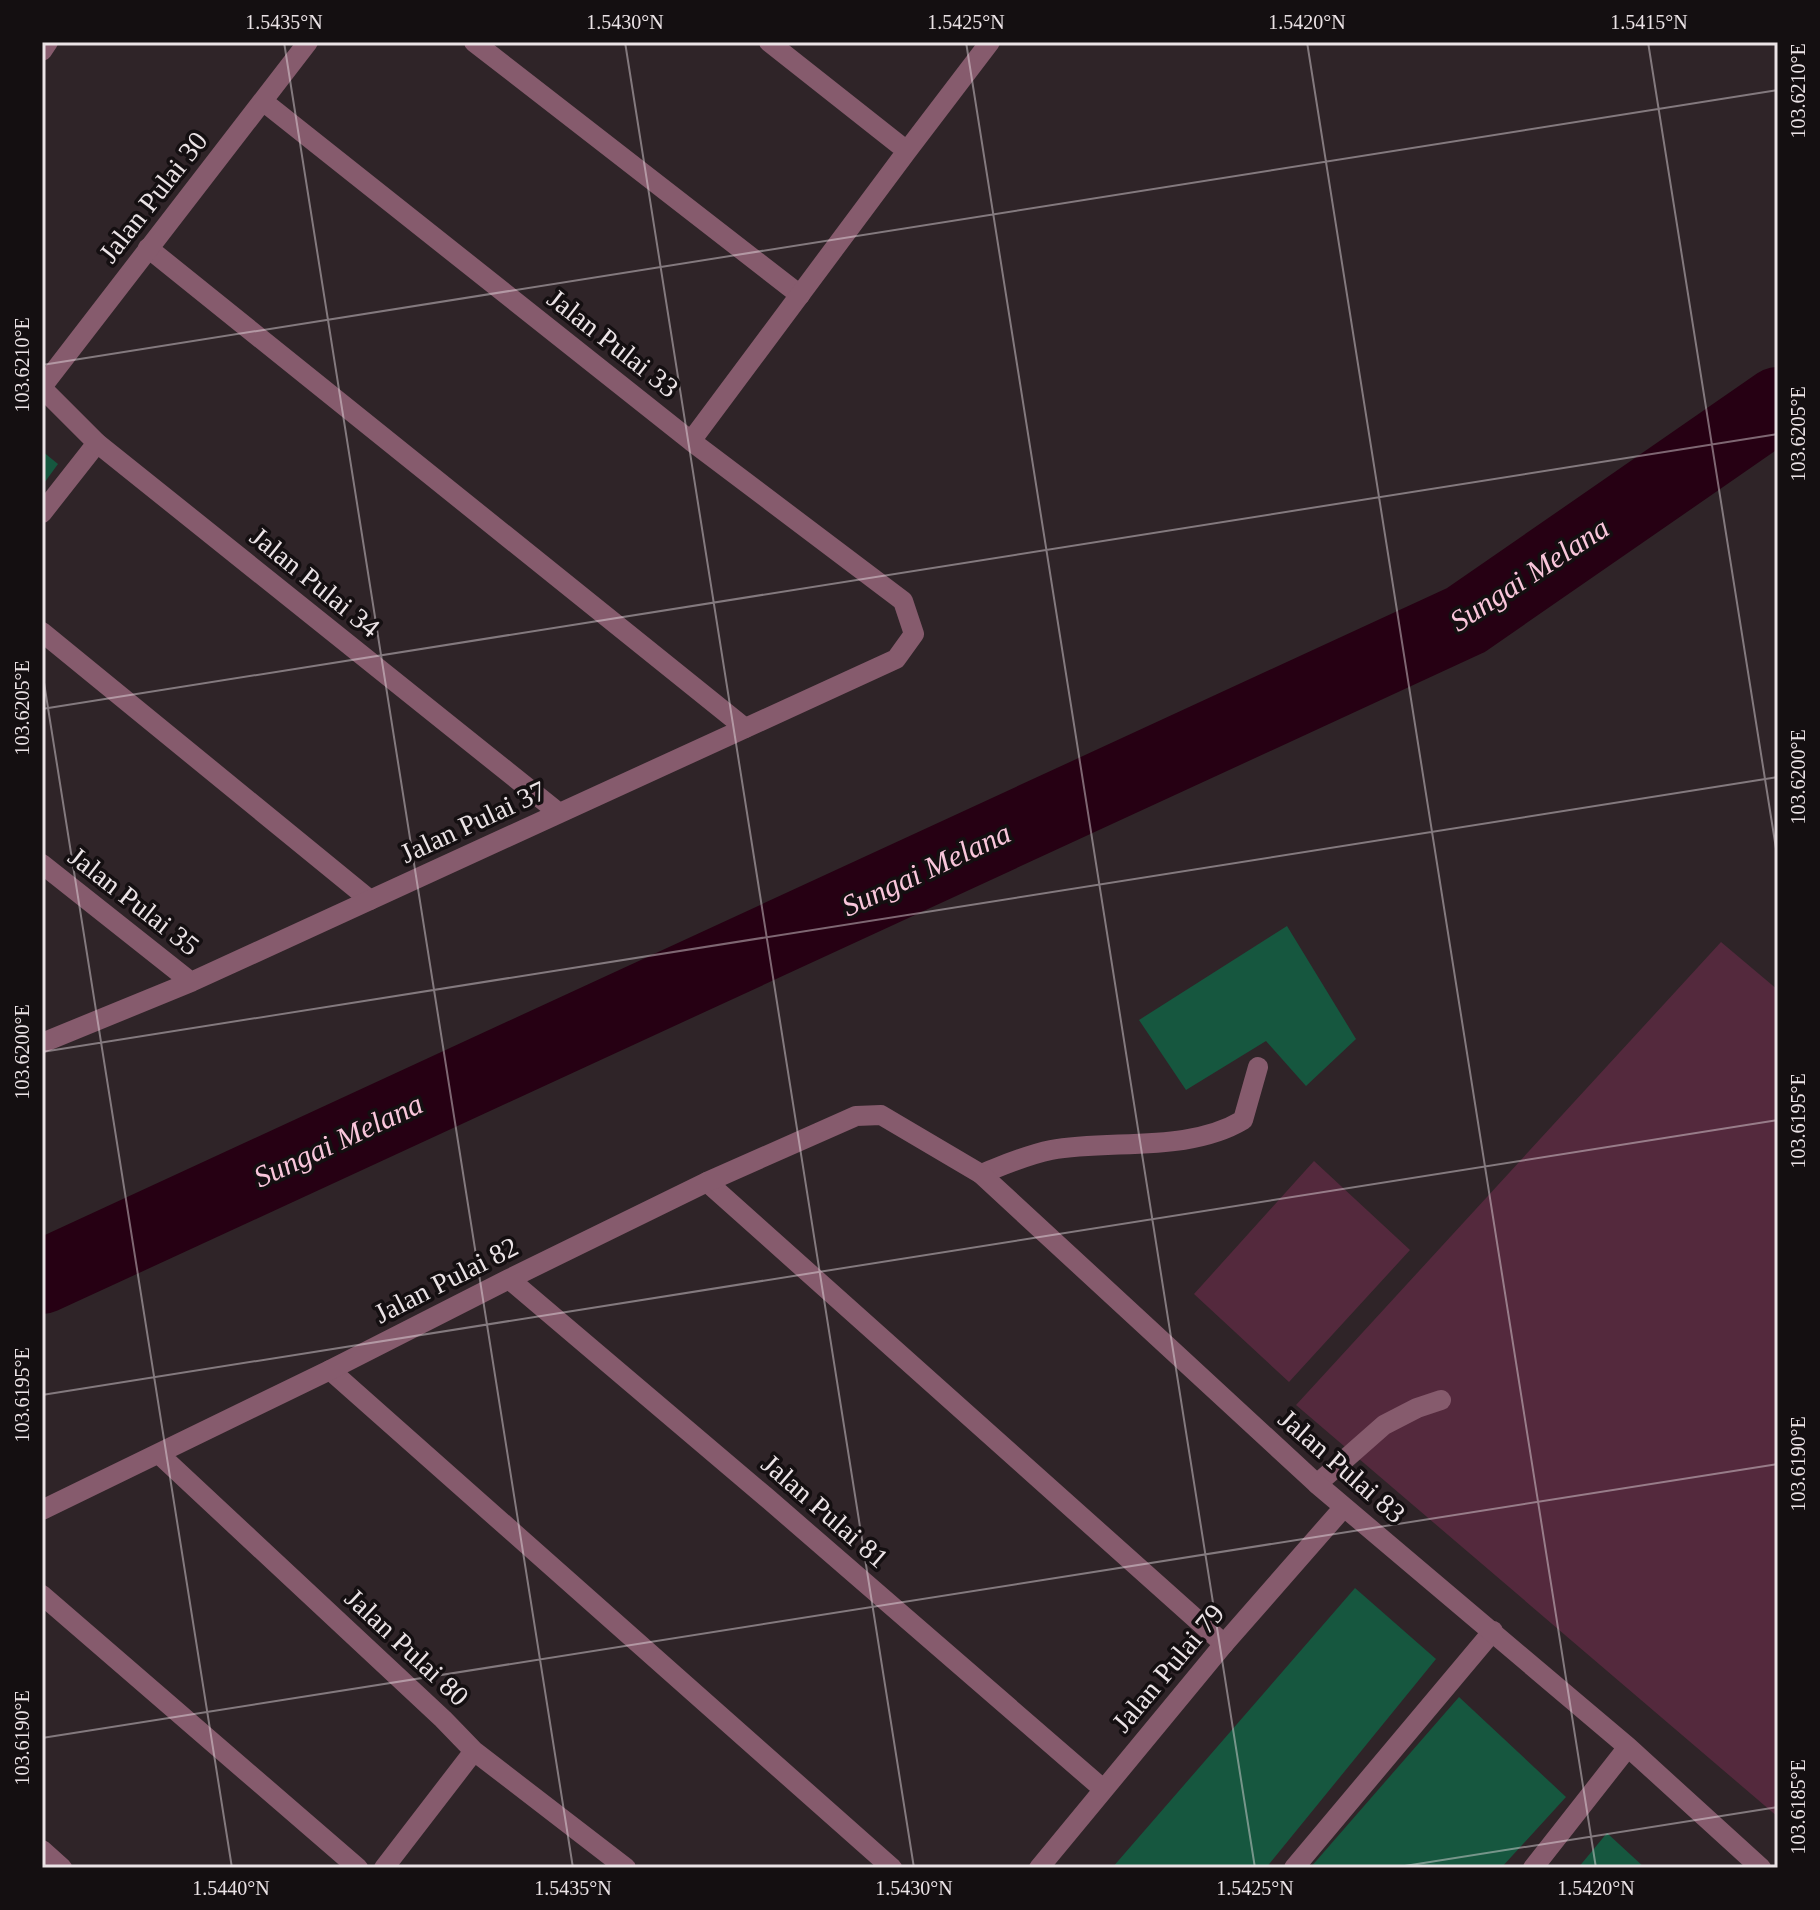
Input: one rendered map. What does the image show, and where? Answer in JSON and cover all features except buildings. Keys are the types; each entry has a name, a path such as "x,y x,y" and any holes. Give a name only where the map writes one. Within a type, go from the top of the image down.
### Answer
{"street":[{"path":"42,51 48,42"},
{"name":"Jalan Pulai 30","path":"42,388 308,42"},
{"path":"474,42 800,295"},
{"path":"769,42 907,151"},
{"path":"691,441 990,42"},
{"name":"Jalan Pulai 33","path":"264,102 691,441 903,601 914,634"},
{"path":"148,248 745,728"},
{"name":"Jalan Pulai 34","path":"42,388 97,443 559,813"},
{"path":"42,513 97,443"},
{"path":"42,632 370,900"},
{"name":"Jalan Pulai 37","path":"42,1043 191,982 896,659 914,634"},
{"name":"Jalan Pulai 35","path":"42,864 191,982"},
{"path":"981,1174 1052,1150 1202,1138 1229,1129 1243,1120 1258,1067"},
{"name":"Jalan Pulai 83","path":"881,1115 981,1174 1317,1484 1628,1747 1761,1868"},
{"name":"Jalan Pulai 82","path":"42,1510 707,1182 856,1116 881,1115"},
{"path":"707,1182 1224,1644"},
{"name":"Jalan Pulai 81","path":"509,1279 744,1477 1103,1789"},
{"path":"330,1370 892,1868"},
{"path":"1317,1484 1384,1425 1441,1400"},
{"name":"Jalan Pulai 80","path":"159,1454 432,1708 474,1751 626,1868"},
{"name":"Jalan Pulai 79","path":"1039,1868 1224,1644 1344,1507"},
{"path":"42,1595 358,1868"},
{"path":"1294,1868 1493,1631"},
{"path":"1533,1868 1628,1747"},
{"path":"384,1868 474,1751"},
{"path":"42,1850 62,1868"}],"shaded area":[{"path":"1721,942 1778,990 1778,1817 1296,1405"},
{"path":"1314,1161 1410,1250 1289,1382 1194,1294"}],"waterway":[{"name":"Sungai Melana","path":"42,1277 1466,620 1778,404"}]}
